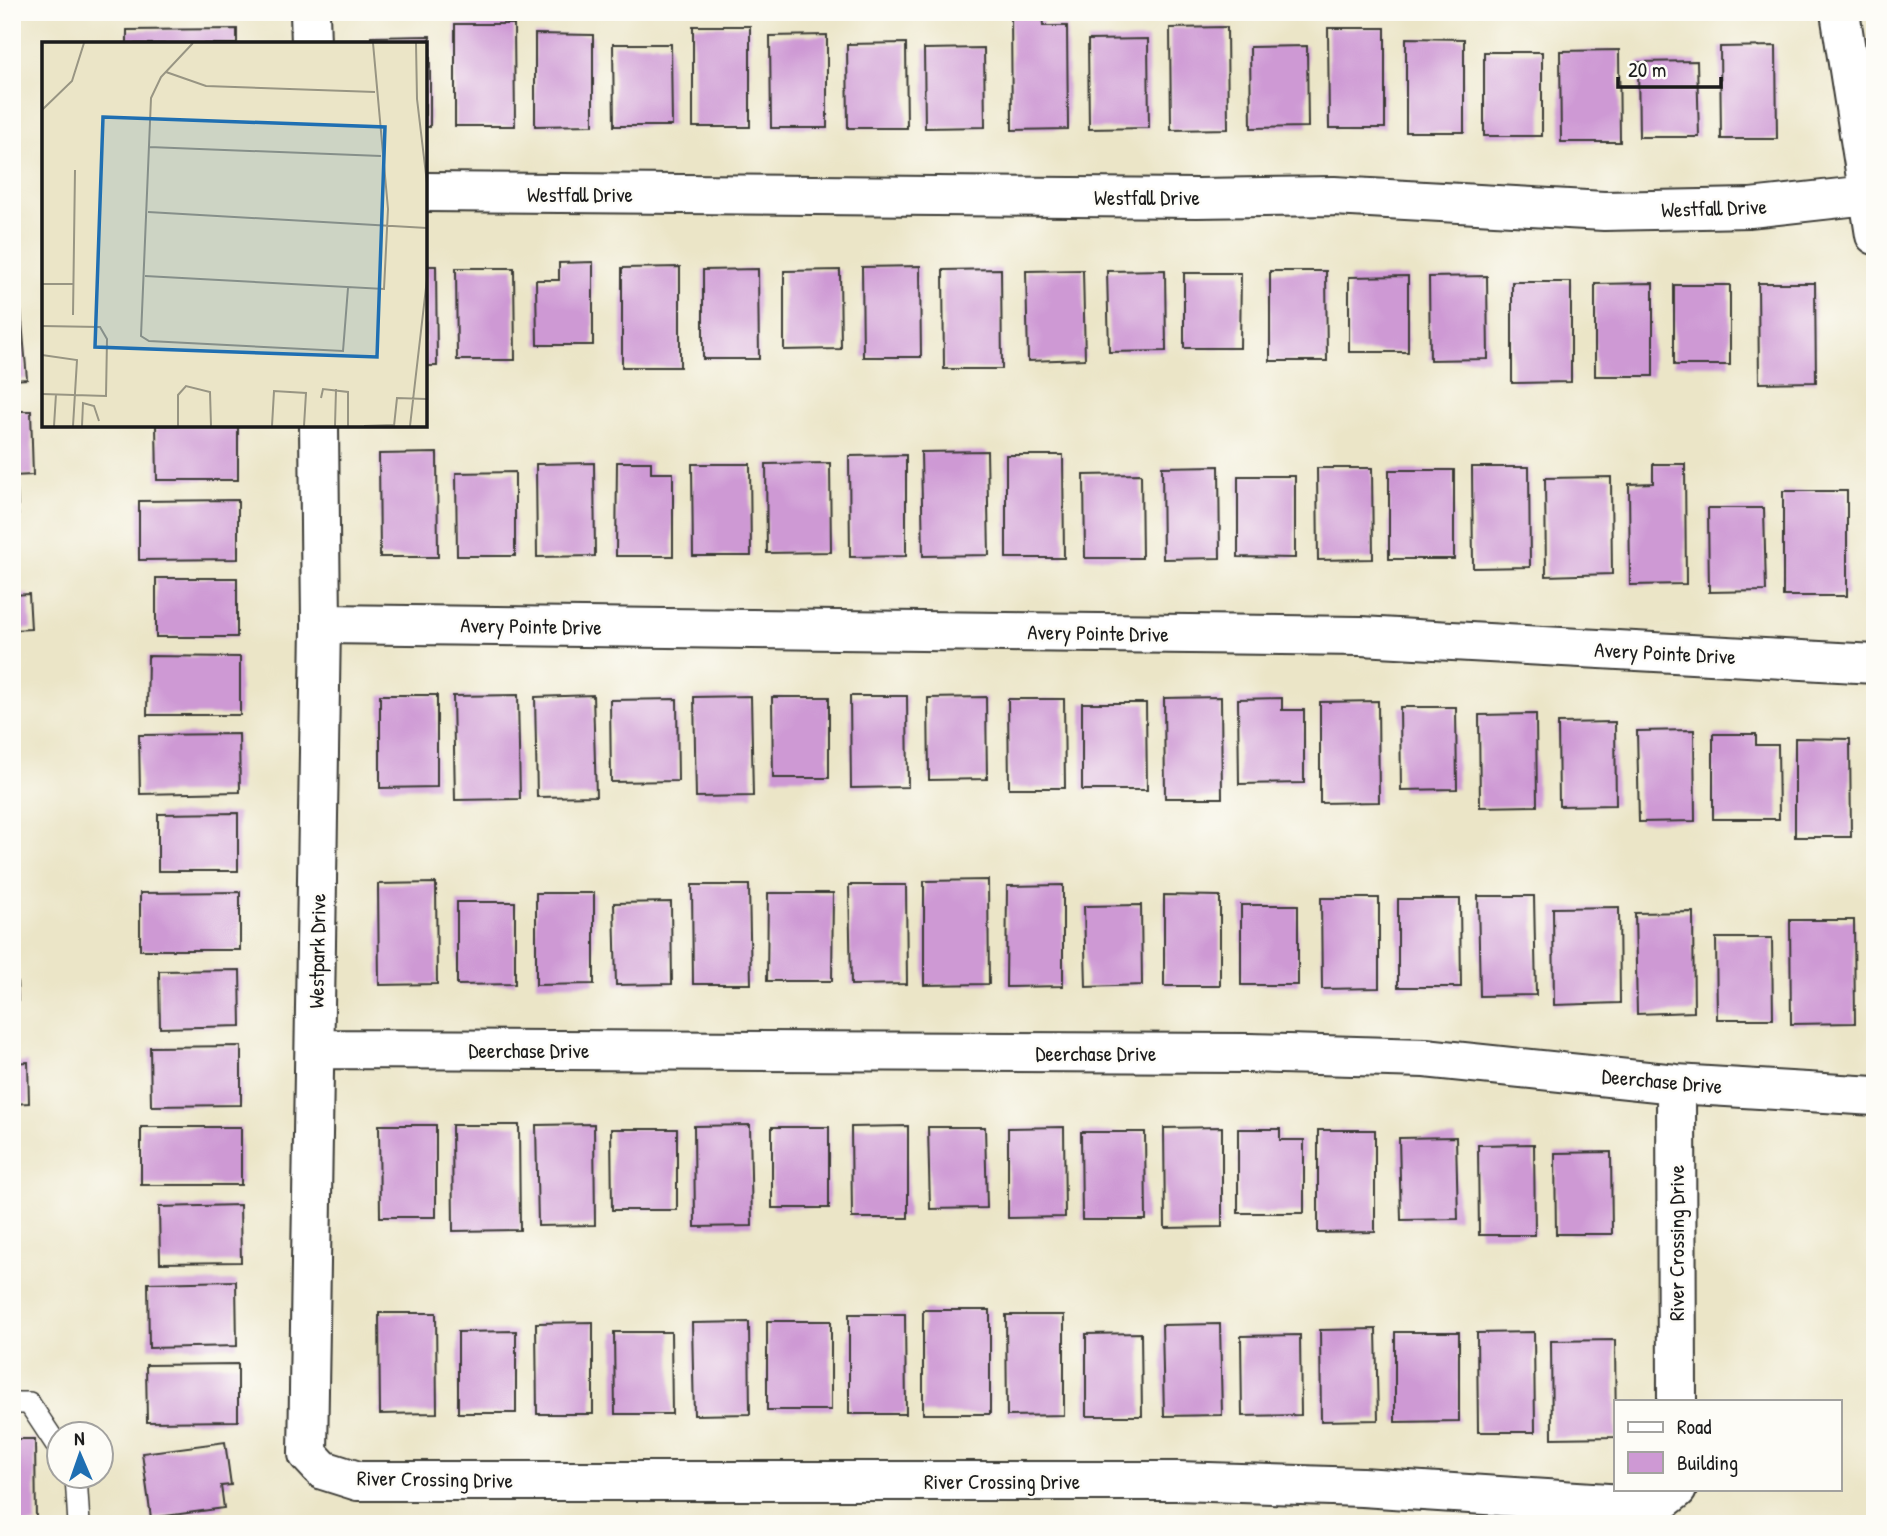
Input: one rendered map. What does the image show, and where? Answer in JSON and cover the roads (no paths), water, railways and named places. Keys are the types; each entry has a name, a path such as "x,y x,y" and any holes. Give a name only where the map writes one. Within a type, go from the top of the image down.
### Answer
{"street":[{"path":"310,12 311,42"},
{"path":"1840,12 1875,235"},
{"name":"Westfall Drive","path":"427,192 1184,198 1334,196 1604,211 1751,208 1868,195"},
{"name":"Westpark Drive","path":"319,427 321,624 308,1454 323,1471"},
{"name":"Avery Pointe Drive","path":"321,624 1361,636 1875,664"},
{"name":"Deerchase Drive","path":"316,1049 1235,1053 1412,1057 1676,1084 1875,1096"},
{"name":"River Crossing Drive","path":"1676,1084 1677,1400"},
{"name":"River Crossing Drive","path":"323,1471 358,1481 1177,1481 1362,1487 1623,1504 1658,1504 1676,1490"}],"lane":[{"path":"12,1403 29,1402 46,1428"},
{"path":"77,1490 79,1524"}]}
